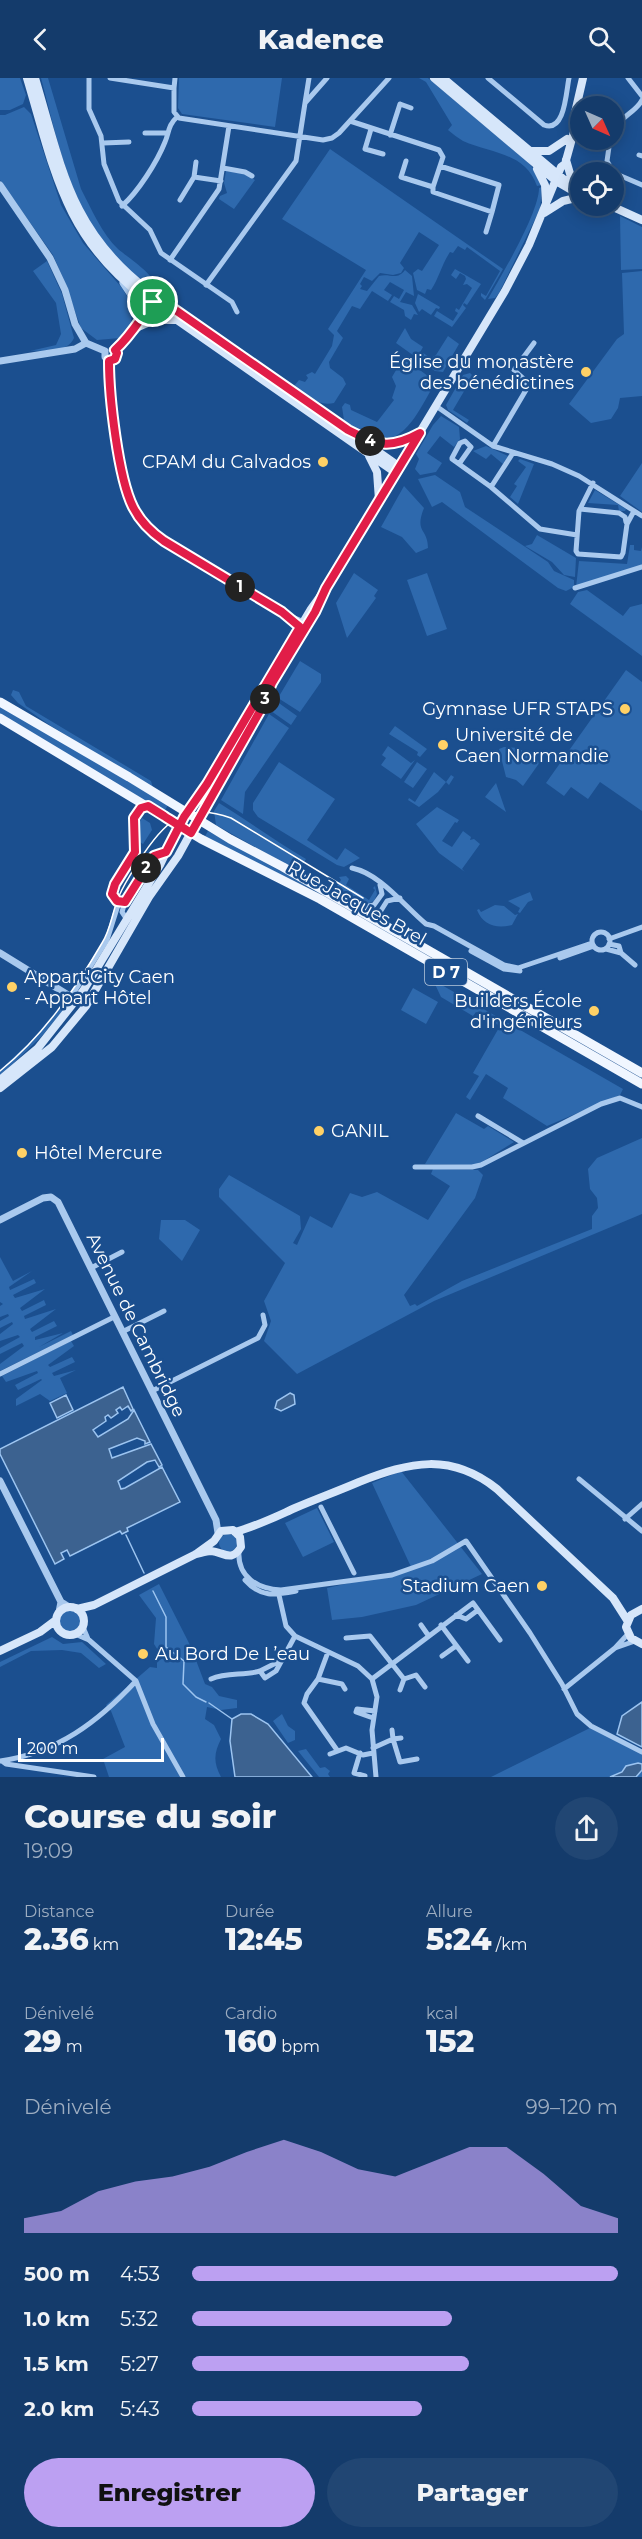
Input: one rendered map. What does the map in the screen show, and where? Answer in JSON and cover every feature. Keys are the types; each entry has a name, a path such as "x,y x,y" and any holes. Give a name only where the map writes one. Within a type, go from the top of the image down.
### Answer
{"main road":[{"path":"27,78 66,203 85,236 111,270 348,430 398,470"},
{"path":"35,78 68,188 85,223 115,262 180,321 367,453 398,470"},
{"path":"434,78 539,171 545,185 544,210"},
{"path":"443,78 530,151 560,171 570,182"},
{"path":"560,171 560,162 583,78"},
{"path":"584,96 588,78"},
{"path":"496,131 570,176"},
{"path":"530,151 549,151 567,139"},
{"path":"0,1080 38,1048 116,957 134,921 170,869 260,711 272,683 326,588 510,283 544,210 570,141"},
{"path":"544,210 570,198"},
{"path":"624,212 642,220"},
{"path":"138,327 161,318 180,321"},
{"path":"348,430 380,444 402,442 420,433"},
{"path":"367,453 377,472 380,500"},
{"path":"0,1088 62,1035 113,943 124,915 152,877 179,825 207,784 304,626"},
{"name":"D 7","path":"0,702 187,813"},
{"name":"D 7","path":"0,718 179,825"},
{"name":"Rue Jacques Brel","path":"187,813 642,1073"},
{"name":"Rue Jacques Brel","path":"179,825 320,899 642,1084"},
{"path":"353,919 375,920"},
{"path":"0,1651 40,1632 58,1616 73,1608 94,1605 196,1554 214,1541 218,1533 257,1526 301,1505 391,1470 420,1464 454,1467 477,1475 497,1489 613,1598 627,1620 628,1634 638,1642"},
{"path":"196,1554 208,1551 229,1557 257,1526"},
{"path":"231,1531 240,1538 240,1547"},
{"path":"214,1541 218,1552"},
{"path":"613,1598 639,1610 627,1620"},
{"path":"40,1632 59,1630 64,1634 75,1634 94,1605"},
{"path":"73,1608 84,1623"},
{"path":"58,1616 59,1630"}],"street":[{"path":"89,78 89,109 103,142 104,164 122,206 145,225 161,253 232,302 237,312"},
{"path":"110,78 174,88"},
{"path":"175,78 174,112 177,117"},
{"path":"206,285 296,161 309,78"},
{"path":"305,103 327,78"},
{"path":"177,117 300,136 332,138 389,78"},
{"path":"488,78 544,125 550,127 556,125 560,119 569,78"},
{"path":"624,116 639,106 642,98 628,78"},
{"path":"390,135 400,104 411,108"},
{"path":"122,206 132,197 166,141 167,133 177,117"},
{"path":"350,121 439,150 443,157 432,190 438,195 492,212"},
{"path":"170,260 218,192 229,126"},
{"path":"371,129 365,149 383,154"},
{"path":"145,133 167,133"},
{"path":"103,142 129,142"},
{"path":"406,161 401,177 433,187"},
{"path":"180,200 194,177 196,162"},
{"path":"440,166 499,185 486,232"},
{"path":"223,168 245,172 252,176"},
{"path":"194,177 221,181"},
{"path":"624,177 642,185"},
{"path":"0,185 50,258 65,290 75,324 86,343 105,351"},
{"path":"111,270 132,293 137,304 138,327"},
{"path":"115,350 138,327 140,319 157,301"},
{"path":"0,361 75,349 86,343"},
{"path":"493,446 526,390 525,380 514,370 534,343"},
{"path":"105,351 108,348 115,350"},
{"path":"109,361 116,357 115,350"},
{"path":"105,351 105,357 109,361 112,404 123,477 127,495 136,513 147,527 164,541 304,626"},
{"path":"436,406 493,446 555,465 593,483 642,516"},
{"path":"491,487 513,453"},
{"path":"459,464 491,487 540,529 577,535"},
{"path":"593,483 580,509 577,535 578,554 617,558 623,553 627,524 634,511"},
{"path":"580,509 619,513 625,517 627,524"},
{"path":"575,588 642,567"},
{"path":"122,902 115,899 113,889 135,852 132,820 138,811 148,806"},
{"path":"0,953 79,1001 122,902 154,856 166,852"},
{"path":"352,868 362,871 400,898 431,926 504,965 518,968 593,944"},
{"path":"341,900 364,907 374,905 382,894 382,888 378,883"},
{"path":"375,920 388,900 400,898"},
{"path":"122,902 124,915"},
{"path":"593,944 600,950 642,927"},
{"path":"593,944 594,936 604,933 608,944 635,965"},
{"path":"608,944 619,946 621,953"},
{"path":"415,1167 481,1165 620,1098 642,1107"},
{"path":"478,1116 523,1143"},
{"name":"Avenue de Cambridge","path":"0,1220 43,1198 54,1198 216,1520 218,1533"},
{"path":"91,1268 122,1252"},
{"path":"122,1332 164,1311"},
{"path":"152,1391 258,1338 264,1324 262,1315"},
{"path":"0,1374 114,1317"},
{"path":"579,1479 642,1532"},
{"path":"0,1481 61,1602 73,1608"},
{"path":"625,1519 642,1504"},
{"path":"321,1508 354,1574"},
{"name":"Avenue de Cambridge","path":"216,1520 231,1531"},
{"path":"229,1557 254,1589 267,1595 301,1587 392,1575 413,1569 466,1541 530,1633 577,1714 585,1722 642,1752"},
{"path":"240,1547 239,1563 250,1581 266,1589 280,1592 327,1584"},
{"path":"280,1592 286,1626 295,1636 358,1666 372,1679 377,1693 373,1750 376,1777"},
{"path":"58,1616 61,1602"},
{"path":"372,1679 473,1603 500,1640"},
{"path":"84,1623 89,1640"},
{"path":"421,1625 428,1635"},
{"path":"441,1625 468,1661"},
{"path":"75,1634 89,1640 136,1681 153,1724 183,1777"},
{"path":"564,1689 615,1648 628,1634"},
{"path":"211,1679 236,1672 260,1671 278,1662 295,1636"},
{"path":"346,1638 370,1636 404,1679"},
{"path":"615,1648 638,1642"},
{"path":"442,1656 456,1646"},
{"path":"328,1652 318,1679 307,1694 304,1703 337,1750"},
{"path":"404,1679 416,1675 425,1687"},
{"path":"318,1679 342,1684 345,1689"},
{"path":"400,1690 404,1679"},
{"path":"1,1761 43,1749 72,1737 106,1710 136,1681"},
{"path":"374,1718 358,1714 357,1709 375,1711"},
{"path":"392,1730 400,1762 417,1759"},
{"path":"330,1754 349,1748 360,1754 393,1739 401,1738"},
{"path":"360,1754 354,1773 365,1776"},
{"path":"1,1761 6,1764 94,1777"}],"shaded area":[{"path":"0,78 20,78 26,95 23,104 10,110 0,110"},
{"path":"41,78 48,78 81,189 97,220 118,249 154,280 158,293 116,258 104,244 81,206 58,143"},
{"path":"179,78 282,78 275,127 182,114 178,108"},
{"path":"419,78 428,78 529,163 542,185 537,186 532,175 516,160 463,141 448,130 452,125 426,82"},
{"path":"24,107 31,114 61,205 83,243 122,288 132,305 131,327 120,338 97,340 81,328 53,255 0,180 0,115"},
{"path":"330,149 503,269 485,300 481,293 486,296 500,271 467,247 465,250 458,246 453,253 450,252 434,285 431,290 427,289 425,294 417,290 413,273 418,269 422,271 439,245 419,232 400,263 404,268 401,273 393,275 380,273 372,281 364,277 360,284 362,286 360,289 367,291 379,276 396,276 402,273 405,270 412,276 414,296 406,292 400,302 412,305 418,315 414,314 411,320 405,316 404,310 390,302 394,296 399,299 404,290 390,282 384,290 392,295 388,301 372,291 360,309 352,306 337,331 343,338 329,362 330,368 343,378 346,384 334,403 328,404 313,399 294,386 299,380 305,382 308,378 306,375 312,372 315,374 332,346 334,335 328,329 366,270 282,219"},
{"path":"226,171 246,174 255,180 234,209 219,199 227,193 224,183"},
{"path":"542,187 540,209 499,293 495,298 488,299 526,228 533,213 539,188"},
{"path":"620,216 642,227 642,269 621,270"},
{"path":"47,261 62,294 74,338 71,343 61,348 30,351 56,345 61,334 56,303 33,271"},
{"path":"455,269 481,284 467,305 464,303 466,308 452,327 434,316 437,311 453,321 458,313 455,311 456,308 459,310 472,288 467,284 463,285 465,276 460,273 456,279 451,275"},
{"path":"642,271 642,396 620,398 618,408 611,419 591,423 569,404 617,339 624,334 622,273"},
{"path":"418,294 440,307 439,309 436,308 431,315 422,309 419,312 415,303"},
{"path":"405,328 411,339 423,347 417,358 396,343"},
{"path":"448,336 459,344 443,372 435,371 419,359 423,353 431,358 436,355"},
{"path":"404,361 409,362 436,382 405,429 396,436 376,439 364,434 344,420 342,407 345,403 350,405 351,410 377,422 394,400 392,398 396,386 392,377"},
{"path":"470,373 473,376 453,410 469,420 467,423 448,410 446,405 463,375"},
{"path":"441,416 459,427 460,439 454,447 440,436 427,453 442,463 436,472 420,475 415,469 419,459 416,454"},
{"path":"486,446 508,456 503,464 491,454 486,459 473,451"},
{"path":"520,459 534,464 518,504 510,497 517,486 514,484 526,467 518,461"},
{"path":"642,463 642,512 620,496"},
{"path":"435,475 460,492 465,507 548,562 554,571 574,580 574,587 566,591 558,588 442,502 432,507 418,479"},
{"path":"404,486 424,508 420,522 428,548 416,553 402,537 381,527"},
{"path":"595,490 626,509 625,511 619,511 618,505 588,503"},
{"path":"537,535 576,558 575,577 564,575 552,562 525,546 532,544"},
{"path":"630,545 634,545 634,550 641,551 642,547 642,565 576,587 579,561 627,564"},
{"path":"354,573 378,590 374,596 376,598 347,638 336,603"},
{"path":"427,573 447,629 427,636 407,580"},
{"path":"587,590 623,616 630,607 642,604 642,656 570,604 578,592"},
{"path":"300,661 321,674 321,682 300,712 278,698"},
{"path":"626,670 642,682 642,811 600,782 588,799 571,787 564,796 546,783"},
{"path":"13,690 19,692 26,706 151,781 153,788 51,726 18,703 11,695"},
{"path":"276,701 297,716 291,725 271,711"},
{"path":"0,705 168,805 164,812 0,715"},
{"path":"269,714 289,728 245,792 243,814 221,800"},
{"path":"395,726 427,749 420,757 417,755 418,752 389,734"},
{"path":"388,746 411,763 415,760 401,779 381,765 386,758 382,755"},
{"path":"518,748 540,762 523,786 516,780 506,777 499,749"},
{"path":"279,762 335,799 307,840 337,860 345,848 360,858 344,867 337,865 258,817 253,810 253,803"},
{"path":"417,762 427,769 413,788 404,782"},
{"path":"434,772 446,782 438,792 419,807 408,800 409,798 415,802"},
{"path":"451,775 454,777 449,785 446,782"},
{"path":"496,783 506,812 485,797"},
{"path":"219,803 306,859 298,871 216,825 214,811"},
{"path":"437,807 459,820 455,822 442,841 452,847 463,831 471,837 470,840 474,839 480,844 462,869 465,872 439,853 416,824"},
{"path":"142,818 150,823 152,830 143,844 140,842 138,825"},
{"path":"208,831 320,893 204,838"},
{"path":"346,876 349,879 346,885 369,900 375,886 377,894 374,901 367,904 333,892 341,880 339,877"},
{"path":"530,892 533,900 528,902 520,913 518,912 520,908 508,901"},
{"path":"495,905 504,906 515,915 518,914 512,925 491,925 477,910 481,912"},
{"path":"433,980 623,1089 620,1095 547,1126 503,1098 508,1088 486,1074 470,1100 466,1097 479,1076 473,1073 500,1026 476,1012 473,1016 441,997"},
{"path":"413,988 438,1002 426,1024 401,1010"},
{"path":"61,1005 65,1008 41,1037 0,1076 0,1070 33,1039"},
{"path":"456,1113 484,1129 488,1126 514,1142 477,1165 425,1164"},
{"path":"642,1138 642,1214 434,1301 297,1374 264,1341 271,1321 264,1301 285,1263 219,1197 219,1189 229,1175 300,1216 301,1229 293,1243 297,1245 310,1216 332,1228 350,1193 362,1197 377,1192 428,1220 450,1186 431,1174 433,1169 478,1170 483,1175 475,1198 404,1295 410,1306 415,1304 417,1306 462,1281 592,1229 592,1216 598,1208 597,1198 590,1189 588,1169 597,1158"},
{"path":"161,1220 185,1220 200,1230 182,1261 159,1239"},
{"path":"0,1257 13,1281 32,1271 9,1287 10,1290 34,1279 36,1283 13,1295 15,1298 45,1289 20,1308 22,1311 44,1300 46,1305 24,1316 25,1319 56,1309 30,1329 32,1332 54,1321 57,1326 35,1337 35,1340 63,1333 39,1347 71,1331 73,1335 0,1371 0,1364 24,1346 22,1343 0,1354 0,1348 20,1337 18,1335 0,1341 0,1334 13,1324 12,1322 0,1328 0,1321 9,1316 8,1314 0,1317 0,1306 3,1304 0,1302"},
{"path":"71,1341 74,1346 48,1365 50,1367 72,1357 75,1362 52,1373 54,1376 76,1370 60,1378 67,1393 50,1401 40,1394 16,1406 16,1399 42,1380 18,1390 15,1385 38,1373 37,1371 6,1382 2,1376"},
{"path":"123,1387 133,1409 131,1411 128,1406 122,1410 120,1407 116,1410 118,1413 111,1418 108,1415 105,1417 106,1421 93,1430 98,1437 128,1419 134,1410 150,1442 145,1444 145,1441 137,1438 109,1449 112,1458 151,1444 162,1465 159,1467 155,1460 147,1462 118,1481 121,1489 162,1467 180,1502 127,1528 128,1531 122,1534 120,1531 70,1556 67,1550 61,1553 64,1559 55,1564 0,1454 0,1449"},
{"path":"290,1393 294,1395 295,1404 281,1411 275,1408 277,1401"},
{"path":"66,1395 73,1410 57,1418 50,1403"},
{"path":"401,1471 482,1574 416,1605 362,1617 332,1620 327,1588 412,1569 372,1483"},
{"path":"317,1508 334,1542 303,1557 285,1523"},
{"path":"228,1534 234,1537 237,1543 234,1549 228,1552 222,1549 219,1543 222,1537"},
{"path":"159,1584 191,1647 205,1684 212,1687 219,1696 237,1700 237,1708 221,1710 207,1707 205,1719 214,1725 221,1739 215,1758 221,1777 109,1777 103,1759 125,1747 111,1711 106,1705 150,1667 157,1668 157,1662 163,1658 154,1644 156,1618 139,1595"},
{"path":"70,1610 78,1613 81,1621 78,1629 70,1632 62,1629 59,1621 62,1613"},
{"path":"52,1637 63,1644 82,1642 106,1664 99,1668 81,1653 62,1650 31,1651 0,1667 0,1662"},
{"path":"642,1702 642,1747 617,1734 622,1716"},
{"path":"241,1714 251,1714 268,1724 312,1777 235,1777 230,1741 232,1719"},
{"path":"282,1714 288,1726 295,1731 295,1740 288,1743 273,1721"},
{"path":"590,1728 642,1753 642,1777 491,1777"},
{"path":"306,1749 320,1768 325,1767 330,1771 328,1774 330,1777 319,1777 298,1751"},
{"path":"642,1764 642,1770 636,1777 610,1777 622,1772 626,1766"}],"waterway":[{"path":"126,1535 144,1573"},
{"path":"153,1591 166,1617 166,1647 184,1661 183,1684 196,1697 206,1702"},
{"path":"209,1703 232,1719"}],"tram line":[{"path":"0,1071 44,1028 69,995 105,938 123,887 157,836 176,819 200,812 215,813 231,818 363,898"}],"place":[{"name":"Église du monastère des bénédictines","path":"586,372"},
{"name":"CPAM du Calvados","path":"323,462"},
{"name":"Gymnase UFR STAPS","path":"625,709"},
{"name":"Université de Caen Normandie","path":"443,745"},
{"name":"Appart'City Caen - Appart Hôtel","path":"12,987"},
{"name":"Builders École d'ingénieurs","path":"594,1011"},
{"name":"GANIL","path":"319,1131"},
{"name":"Hôtel Mercure","path":"22,1153"},
{"name":"Stadium Caen","path":"542,1586"},
{"name":"Au Bord De L’eau","path":"143,1654"}],"route":[{"path":"153,302 140,319 138,327 115,350 117,353 115,359 109,361 112,404 127,495 140,518 156,535 282,612 300,627 199,798 179,825 166,852 154,856 125,902 122,903 117,901 112,894 115,884 135,852 132,820 141,808 148,806 179,825 191,833 260,711 272,683 315,612 326,588 420,433 397,444 374,443 348,430 161,300 157,305 153,302"}]}
